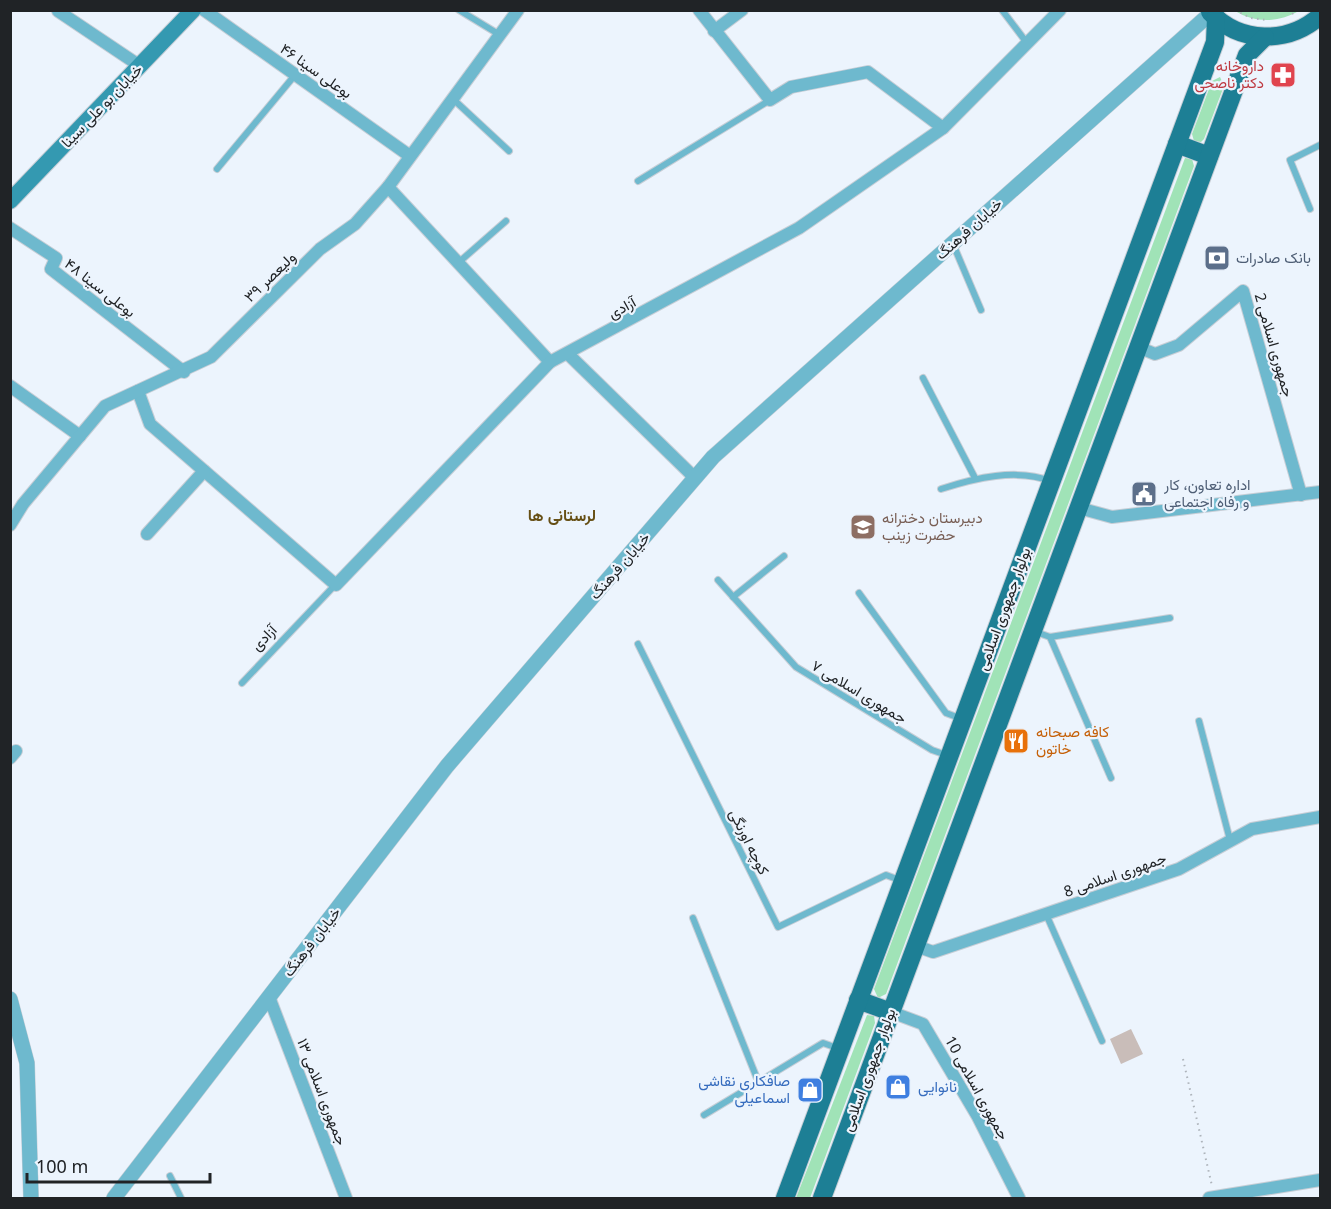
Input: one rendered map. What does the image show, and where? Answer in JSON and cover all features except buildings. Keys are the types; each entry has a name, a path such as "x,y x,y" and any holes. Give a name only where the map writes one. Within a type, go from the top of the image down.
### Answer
{"main road":[{"name":"خیابان بو علی سینا","path":"10,201 193,10"},
{"path":"1212,14 1239,32 1265,37 1294,32 1320,16"},
{"name":"بولوار جمهوری اسلامی","path":"785,1198 1215,42 1212,14"},
{"name":"بولوار جمهوری اسلامی","path":"822,1198 916,946 1041,634 1079,508 1247,55 1265,37"},
{"path":"1177,144 1209,156"},
{"path":"858,1000 891,1012"}],"street":[{"name":"بوعلی سینا ۴۶","path":"204,10 410,156"},
{"name":"ولیعصر ۳۹","path":"10,525 23,504 105,406 184,372 211,357 320,249 355,224 388,187 518,10"},
{"path":"699,10 770,100 790,87 868,72 943,128"},
{"path":"714,31 742,10"},
{"name":"آزادی","path":"336,585 550,362 568,355 799,228 943,128 1060,10"},
{"path":"58,11 140,66"},
{"name":"خیابان فرهنگ","path":"114,1198 447,766 714,457 1212,14"},
{"path":"388,187 550,362"},
{"name":"بوعلی سینا ۴۸","path":"10,228 56,258 51,269 184,372"},
{"name":"جمهوری اسلامی 2","path":"1138,347 1155,354 1179,345 1243,291 1301,495"},
{"path":"568,355 695,478"},
{"path":"12,389 80,436"},
{"path":"138,391 150,424 336,585"},
{"path":"147,534 204,471"},
{"path":"1079,508 1112,516 1320,492"},
{"name":"جمهوری اسلامی 8","path":"916,946 933,952 1179,869 1252,829 1320,817"},
{"name":"جمهوری اسلامی ۱۳","path":"269,997 346,1198"},
{"path":"10,999 27,1063 31,1198"},
{"name":"جمهوری اسلامی 10","path":"891,1012 923,1024 978,1117 1019,1198"},
{"path":"1212,1198 1320,1180"},
{"path":"1291,1185 1294,1198"}],"lane":[{"path":"459,10 501,35"},
{"path":"1002,10 1027,43"},
{"path":"217,169 295,75"},
{"path":"453,99 509,151"},
{"path":"638,181 770,100"},
{"path":"1310,208 1290,160 1320,145"},
{"path":"458,262 506,221"},
{"path":"953,243 981,310"},
{"path":"922,378 975,478"},
{"path":"941,489 975,478 1034,475 1052,481"},
{"path":"733,597 784,556"},
{"name":"جمهوری اسلامی ۷","path":"718,580 796,667 932,750 949,756"},
{"name":"آزادی","path":"242,683 336,585"},
{"path":"859,592 946,713 963,720"},
{"path":"1111,778 1041,634 1170,618"},
{"name":"کوچه اورنگی","path":"638,644 778,927 886,875 903,881"},
{"path":"1199,721 1231,841"},
{"path":"1046,914 1102,1041"},
{"path":"693,918 758,1081"},
{"path":"704,1115 823,1043 840,1050"},
{"path":"171,1176 181,1198"}],"path":[{"path":"1235,10 1251,18 1274,20"},
{"path":"1289,16 1299,10"},
{"path":"1183,1059 1212,1198"}],"green space":[{"path":"1235,11 1299,11 1283,18 1267,20 1250,18"},
{"path":"1220,77 1224,86 1204,139 1201,142 1194,141 1192,134 1212,81"},
{"path":"1185,158 1192,159 1194,166 886,994 878,998 874,989"},
{"path":"867,1015 874,1016 875,1023 810,1198 796,1198"}],"place":[{"name":"داروخانه دکتر ناصحی","path":"1283,75"},
{"name":"بانک صادرات","path":"1217,258"},
{"name":"اداره تعاون، کار و رفاه اجتماعی","path":"1144,494"},
{"name":"دبیرستان دخترانه حضرت زینب","path":"863,527"},
{"name":"کافه صبحانه خاتون","path":"1016,741"},
{"name":"نانوایی","path":"898,1087"},
{"name":"صافکاری نقاشی اسماعیلی","path":"810,1090"}],"district":[{"name":"لرستانی ها","path":"562,515"}]}
